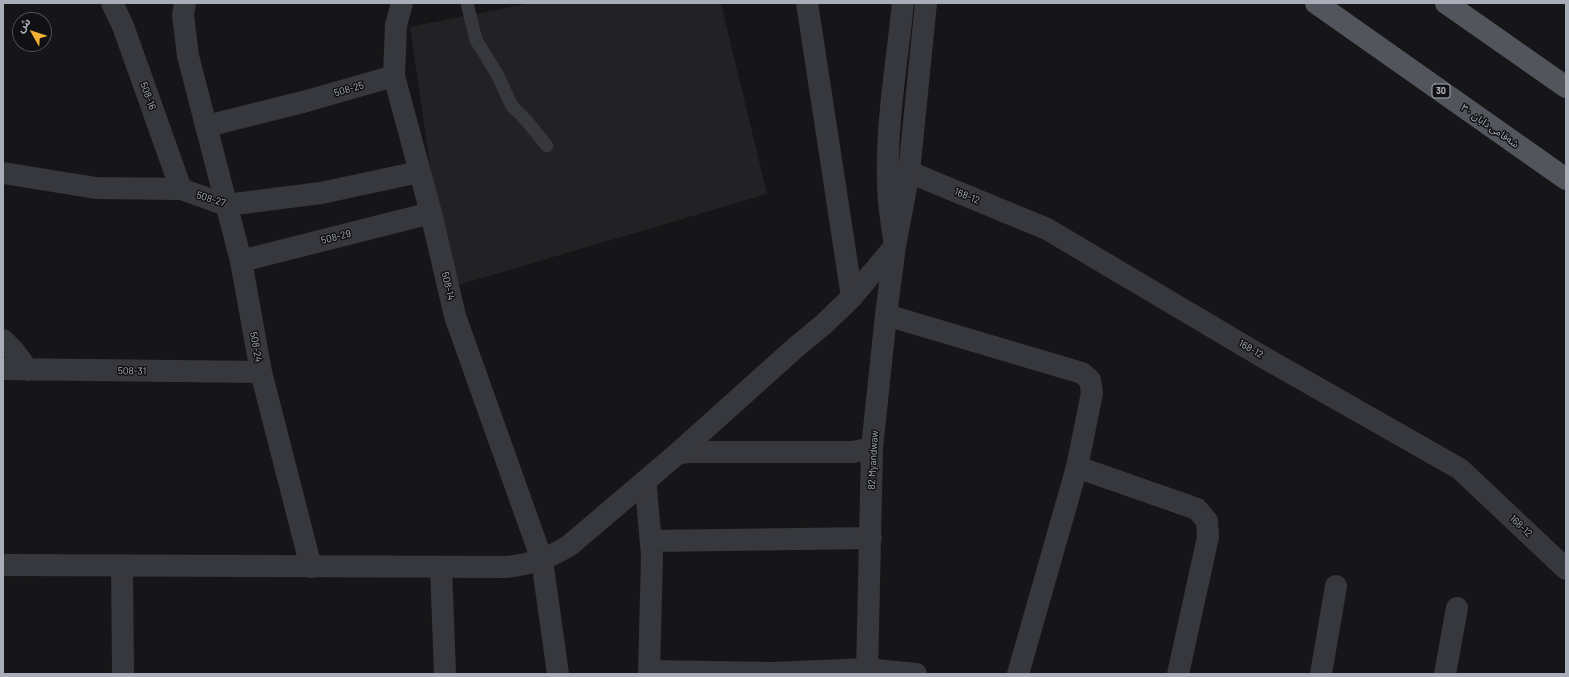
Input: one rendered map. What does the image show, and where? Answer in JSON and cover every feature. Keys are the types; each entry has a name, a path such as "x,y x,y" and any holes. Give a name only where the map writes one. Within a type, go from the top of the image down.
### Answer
{"main road":[{"name":"شەقامی دابان ٣٠","path":"1316,3 1566,179"},
{"path":"1446,3 1566,87"}],"street":[{"name":"508-16","path":"112,3 123,26 181,189"},
{"name":"508-24","path":"184,3 183,15 188,56 241,261 261,372 311,566"},
{"name":"508-14","path":"402,3 396,24 394,76 431,213 455,316 542,560 558,674"},
{"path":"895,246 890,215 888,152 903,3"},
{"path":"3,565 506,567 524,565 542,560 570,545 677,454 795,348 824,324 852,297 895,246 909,172 926,3"},
{"path":"807,4 852,297"},
{"name":"508-25","path":"207,126 303,102 394,76"},
{"name":"508-27","path":"3,173 96,188 181,189 226,205 321,193 419,172"},
{"name":"168-12","path":"909,172 1046,229 1264,357 1460,469 1566,569"},
{"name":"508-29","path":"241,261 431,213"},
{"name":"82 Myandwaw","path":"867,672 872,448 895,246"},
{"path":"886,316 1082,373 1090,380 1092,393 1077,467 1018,674"},
{"path":"3,340 14,351 28,370"},
{"name":"508-31","path":"3,369 261,372"},
{"path":"677,454 688,452 853,452 872,448"},
{"path":"1077,467 1197,509 1207,521 1208,537 1178,674"},
{"path":"647,480 646,488 652,555 649,673 774,674 867,672 916,674"},
{"path":"651,541 871,538"},
{"path":"122,566 123,674"},
{"path":"442,567 445,674"},
{"path":"1321,674 1336,586"},
{"path":"1445,674 1457,608"}],"lane":[{"path":"467,3 476,40 497,74 512,106 526,120 547,146"}],"shaded area":[{"path":"531,3 721,3 767,194 448,288 410,27"}]}
